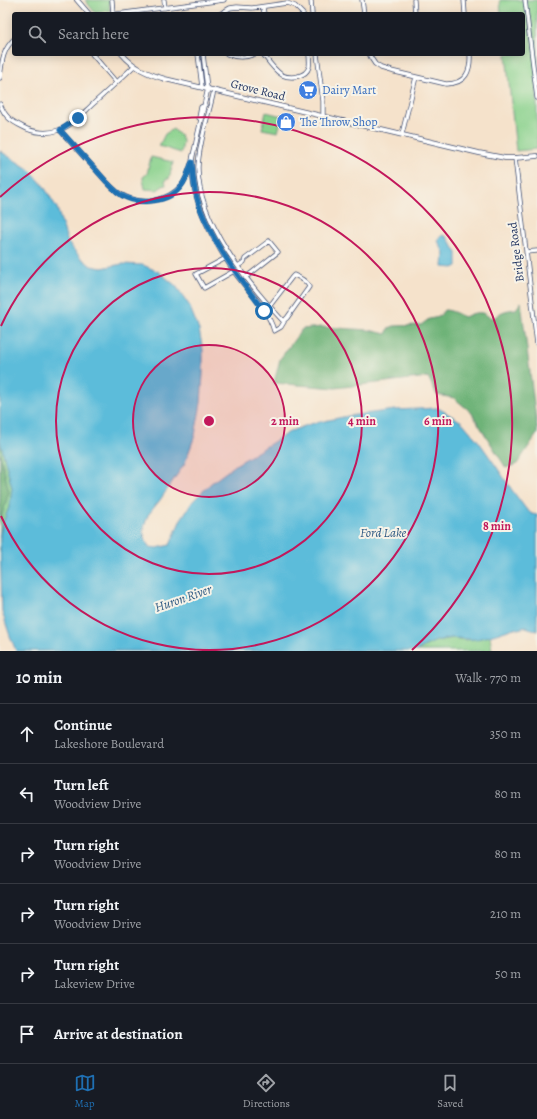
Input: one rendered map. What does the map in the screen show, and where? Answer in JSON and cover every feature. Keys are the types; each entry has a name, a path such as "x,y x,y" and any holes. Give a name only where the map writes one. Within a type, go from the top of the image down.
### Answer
{"main road":[{"path":"77,0 87,12"},
{"name":"Grove Road","path":"124,56 134,66 148,74 156,76 479,153 505,158 537,156"}],"street":[{"path":"112,0 113,12"},
{"path":"164,0 165,8"},
{"path":"133,12 224,0"},
{"path":"311,0 312,12"},
{"path":"362,0 364,12"},
{"path":"414,0 415,12"},
{"path":"464,0 466,12"},
{"path":"525,0 537,98"},
{"path":"223,12 230,8 237,7 252,8 287,3 295,6 301,12"},
{"path":"263,7 264,12"},
{"path":"0,78 2,58 5,50 12,41"},
{"path":"94,56 116,82"},
{"path":"198,56 202,87"},
{"path":"60,130 121,194 134,199 146,201 158,200 171,195 182,185 192,162 195,150 208,88 203,56"},
{"path":"233,56 247,56"},
{"path":"265,56 282,74 288,77 296,77 304,73 309,68 309,56"},
{"path":"317,56 323,116"},
{"path":"370,56 375,64 381,68 446,84 453,84 464,78 469,70 470,56"},
{"path":"0,104 3,112 11,121 27,130 39,132 60,130 77,118 134,66"},
{"path":"402,134 416,77"},
{"path":"214,90 200,151 198,167 199,180 204,202 216,230 231,256 246,278 283,321"},
{"path":"204,105 210,106"},
{"path":"198,132 197,128 201,107 204,105"},
{"path":"200,126 205,127"},
{"path":"195,150 200,151"},
{"name":"Bridge Road","path":"515,158 537,344"},
{"path":"192,162 193,182 197,199 213,236 225,258 272,323 274,331 281,327 283,321 287,318 308,289 308,284 298,276 294,275 264,311"},
{"path":"193,182 199,180"},
{"path":"203,215 208,213"},
{"path":"238,266 269,241 278,252 241,281"},
{"path":"526,252 537,251"},
{"path":"231,256 196,274 204,288 234,271"}],"green space":[{"path":"85,0 109,0 110,11 94,12"},
{"path":"500,0 537,0 537,149 516,151 506,56 525,56 525,12 501,12"},
{"path":"266,112 282,116 278,132 262,129"},
{"path":"173,129 182,137 183,142 181,153 159,146 165,134"},
{"path":"151,157 173,162 169,179 165,180 166,185 157,190 145,189 143,179 143,177 147,174"},
{"path":"521,302 537,434 517,464 506,468 471,412 454,398 437,395 428,377 335,388 274,383 280,359 302,329 321,327 369,330 386,334 389,328 394,326 421,325 429,319 439,317 444,310 452,311 465,317 483,313 494,318 504,311 516,309"},
{"path":"0,441 12,488 10,505 2,525 0,535"},
{"path":"0,453 9,492 0,522"},
{"path":"490,635 492,651 416,651 435,641 454,638 466,640"}],"water":[{"name":"Ford Lake","path":"0,151 30,170 43,185 57,208 68,243 80,257 91,266 102,268 122,264 143,265 159,272 176,286 189,305 199,330 203,350 203,374 201,403 195,435 185,463 148,515 143,530 149,547 157,548 170,545 181,519 193,501 210,484 237,464 291,431 310,424 348,416 395,410 438,408 462,422 479,442 526,509 532,514 537,515 537,631 526,627 518,629 514,628 491,636 476,639 444,639 416,651 16,651 2,612 0,535 2,525 10,505 12,488 0,441"},
{"path":"443,235 447,237 457,253 457,266 453,268 443,267 444,253 438,241"}],"place":[{"name":"Dairy Mart","path":"308,90"},
{"name":"The Throw Shop","path":"286,122"}],"route":[{"path":"78,118 60,130 121,194 134,199 146,201 158,200 171,195 182,185 192,162 193,182 197,199 213,236 225,258 264,311"}],"water label":[{"name":"Huron River","path":"183,598"}]}
